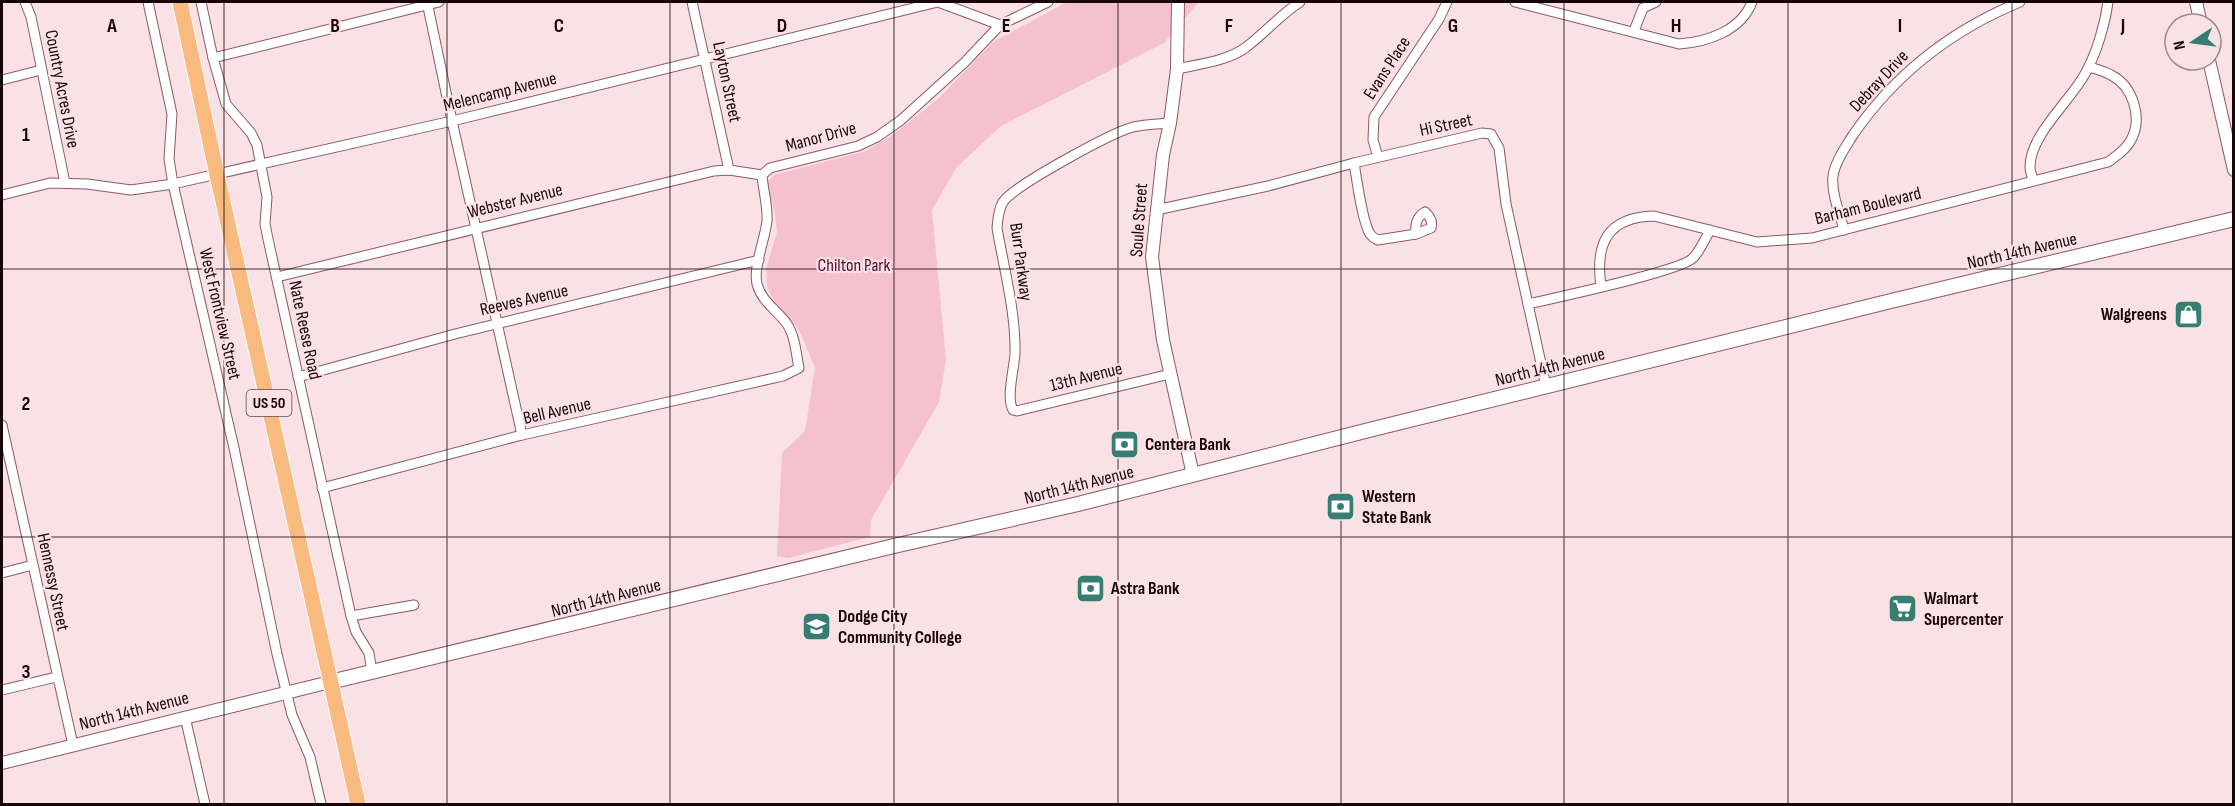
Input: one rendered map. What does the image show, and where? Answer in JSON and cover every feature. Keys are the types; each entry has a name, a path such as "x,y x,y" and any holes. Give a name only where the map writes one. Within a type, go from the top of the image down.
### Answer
{"highway":[{"name":"US 50","path":"180,2 358,804"}],"main road":[{"name":"North 14th Avenue","path":"330,682 883,549 1068,507 1913,295 2234,219"}],"street":[{"name":"Country Acres Drive","path":"25,2 31,17 65,183"},
{"name":"West Frontview Street","path":"148,2 172,114 169,159 173,184 286,693 292,715 310,757 321,804"},
{"name":"Nate Reese Road","path":"201,2 226,104 251,133 257,145 267,197 264,224 351,616 356,632 369,653 372,672"},
{"path":"213,58 439,2"},
{"name":"Layton Street","path":"692,2 729,170"},
{"name":"Melencamp Avenue","path":"2,195 50,183 131,190 217,175 452,121 938,2 1000,25"},
{"name":"Manor Drive","path":"762,175 770,168 858,146 877,137 901,120 964,63 1000,25 1047,2"},
{"name":"Soule Street","path":"1178,2 1177,69 1170,123 1162,155 1152,257 1158,311 1193,475"},
{"path":"1177,69 1217,60 1243,49 1287,10 1300,2"},
{"name":"Evans Place","path":"1378,157 1373,140 1374,117 1439,19 1447,2"},
{"path":"1515,2 1679,44 1699,42 1721,34 1736,23 1752,2"},
{"path":"1634,31 1643,8 1656,2"},
{"name":"Debray Drive","path":"1844,230 1833,186 1833,174 1861,124 1893,86 1935,48 1982,19 2020,2"},
{"path":"2033,180 2030,166 2034,148 2041,135 2080,84 2089,67 2108,2"},
{"path":"428,3 522,435"},
{"name":"Barham Boulevard","path":"1601,286 1598,267 1599,253 1606,238 1616,227 1628,220 1640,217 1654,216 1757,242 1812,238 2108,162 2123,151 2131,140 2135,129 2136,114 2131,96 2112,75 2089,67"},
{"path":"2,80 41,70"},
{"path":"2212,72 2234,170"},
{"name":"Burr Parkway","path":"1011,407 1015,353 1013,323 997,228 1002,202 1029,181 1131,127 1170,123"},
{"name":"Hi Street","path":"1156,210 1268,186 1378,157 1491,134 1499,148 1506,204 1546,386"},
{"path":"1354,163 1369,233 1372,237 1378,240 1416,234"},
{"name":"Webster Avenue","path":"277,277 714,171 729,170 762,175"},
{"path":"759,260 768,212 763,195 762,175"},
{"path":"1528,304 1687,263 1694,258 1710,230"},
{"name":"Reeves Avenue","path":"298,377 498,323 759,260"},
{"name":"Bell Avenue","path":"322,488 522,435 783,376 799,368 794,339 786,323 762,298 756,282 756,268 759,260"},
{"name":"13th Avenue","path":"1011,407 1017,411 1170,374"},
{"name":"Hennessy Street","path":"2,425 5,458 33,565 56,677 73,745"},
{"path":"2,573 33,565"},
{"path":"351,616 414,605"},
{"path":"2,690 56,677"},
{"name":"North 14th Avenue","path":"2,763 330,682"},
{"path":"185,717 205,804"}],"green space":[{"name":"Chilton Park","path":"1067,2 1199,2 1164,43 1001,126 956,168 932,210 946,360 939,402 871,520 870,537 788,558 777,556 782,453 805,431 815,368 799,330 773,300 767,286 766,270 777,232 768,181 774,175 866,151 894,134 939,98 993,42"}],"place":[{"name":"Walgreens","path":"2188,314"},
{"name":"Centera Bank","path":"1124,444"},
{"name":"Western State Bank","path":"1341,506"},
{"name":"Astra Bank","path":"1090,588"},
{"name":"Walmart Supercenter","path":"1903,608"},
{"name":"Dodge City Community College","path":"817,626"}]}
